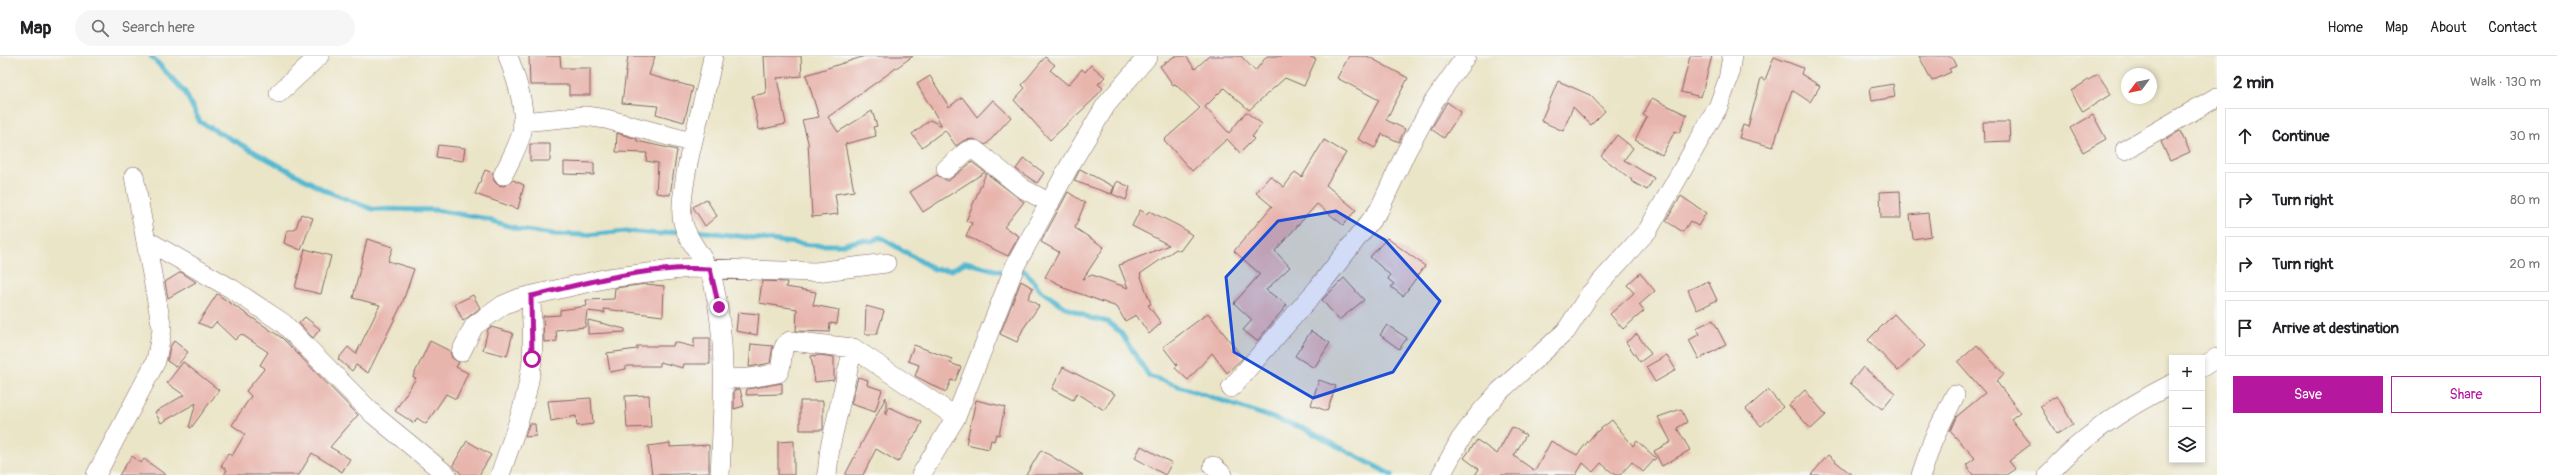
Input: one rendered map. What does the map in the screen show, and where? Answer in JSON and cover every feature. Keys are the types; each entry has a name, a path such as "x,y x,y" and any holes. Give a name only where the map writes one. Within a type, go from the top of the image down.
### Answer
{"street":[{"path":"279,92 319,56"},
{"path":"503,175 518,146 522,122 522,108 508,56"},
{"path":"713,56 707,91 691,142 682,217 685,230 710,269 719,307 724,379 720,475"},
{"path":"921,475 956,417 1015,266 1106,105 1148,56"},
{"path":"1231,388 1318,288 1379,210 1406,152 1434,101 1466,56"},
{"path":"1441,475 1460,440 1480,413 1500,391 1566,331 1590,294 1648,230 1718,107 1728,80 1732,56"},
{"path":"2125,150 2217,97"},
{"path":"522,122 585,116 606,119 691,142"},
{"path":"946,169 967,151 975,150 1022,188 1050,203"},
{"path":"96,475 156,361 161,346 162,329 134,176"},
{"path":"146,240 232,289 283,323 374,415 447,475"},
{"path":"461,352 474,326 503,305 531,296 608,278 689,268 824,271 886,263"},
{"path":"500,475 523,408 528,385 532,359 531,296"},
{"path":"724,379 750,378 778,373 782,368 783,348 790,341 853,348 956,417"},
{"path":"827,475 830,447 853,348"},
{"path":"2205,365 2217,358"},
{"path":"2048,475 2078,442 2127,407 2169,386"},
{"path":"1921,475 1933,440 1955,395"}],"highlighted area":[{"path":"1336,211 1385,240 1440,301 1393,372 1313,398 1234,352 1226,277 1278,221"}],"building":[{"path":"529,56 560,56 561,68 590,68 590,95 569,95 569,85 530,85"},
{"path":"628,56 655,56 649,75 693,87 684,122 656,114 658,106 622,103"},
{"path":"764,56 801,56 802,76 777,78 786,124 759,130 752,96 766,93"},
{"path":"865,56 913,56 828,117 838,132 872,111 877,126 873,127 876,136 845,144 854,191 835,194 838,214 812,217 808,142 802,120 819,117 806,75"},
{"path":"1175,56 1186,56 1195,69 1209,56 1241,56 1255,71 1267,56 1308,56 1316,59 1304,86 1285,78 1249,110 1224,88 1205,107 1229,133 1246,112 1262,124 1252,137 1254,139 1240,153 1227,139 1192,171 1164,140 1200,108 1175,84 1173,85 1160,66"},
{"path":"1349,56 1367,56 1408,78 1386,120 1405,129 1399,142 1382,134 1375,148 1358,139 1379,100 1337,78"},
{"path":"1690,56 1712,56 1701,97 1681,92"},
{"path":"1919,56 1951,56 1956,66 1949,69 1951,72 1932,81"},
{"path":"1045,57 1055,65 1050,70 1068,85 1082,69 1085,72 1091,65 1105,77 1098,84 1103,88 1093,100 1050,140 1014,100 1025,88 1022,85"},
{"path":"1774,57 1803,68 1801,74 1820,86 1810,102 1792,90 1773,147 1739,138 1743,125 1748,127 1761,78 1765,80"},
{"path":"2098,74 2111,94 2083,112 2071,91"},
{"path":"930,76 949,107 962,97 977,117 993,100 1011,117 986,145 974,139 965,140 956,146 945,130 922,147 912,134 930,120 942,126 917,84"},
{"path":"1558,81 1590,95 1605,111 1591,125 1573,107 1563,131 1541,121"},
{"path":"1893,84 1895,97 1872,101 1870,88"},
{"path":"1652,98 1687,115 1679,133 1675,131 1662,155 1635,140 1647,117 1643,115"},
{"path":"1447,102 1461,112 1444,138 1431,129"},
{"path":"2093,115 2106,139 2083,152 2070,128"},
{"path":"1983,122 2009,122 2010,141 1984,142"},
{"path":"2180,131 2190,152 2170,161 2161,142"},
{"path":"617,133 637,139 637,141 677,150 670,195 656,193 658,163 646,161 647,153 616,152"},
{"path":"1617,135 1633,148 1624,160 1654,178 1647,190 1631,181 1632,180 1601,156"},
{"path":"1324,140 1346,153 1326,185 1356,210 1343,225 1317,204 1275,251 1290,267 1266,290 1287,305 1257,341 1243,330 1252,320 1234,303 1260,274 1234,251 1272,206 1256,193 1270,176 1284,187 1295,172 1302,177"},
{"path":"530,144 550,144 550,161 530,161"},
{"path":"438,145 465,148 463,161 436,157"},
{"path":"1024,158 1044,173 1037,183 1016,169"},
{"path":"564,162 594,163 594,175 564,174"},
{"path":"972,162 985,172 923,212 910,192 937,175 948,181"},
{"path":"1080,169 1114,187 1111,194 1074,181"},
{"path":"485,170 493,173 494,181 498,185 504,186 513,180 524,185 518,209 475,194"},
{"path":"986,173 1024,202 1004,227 1019,236 1008,256 966,236 972,223 966,221"},
{"path":"1117,181 1130,187 1126,200 1112,194"},
{"path":"1900,191 1901,218 1881,218 1880,192"},
{"path":"1068,192 1085,203 1075,228 1104,247 1083,279 1092,275 1128,288 1119,265 1169,245 1132,226 1140,210 1147,214 1149,211 1179,226 1192,235 1180,251 1176,249 1140,274 1151,304 1148,305 1161,323 1149,334 1136,315 1125,321 1117,307 1061,287 1063,286 1045,277 1059,252 1041,242"},
{"path":"1681,196 1706,213 1698,226 1690,221 1683,232 1666,221"},
{"path":"706,199 717,216 705,226 693,207"},
{"path":"1928,213 1931,236 1913,239 1910,215"},
{"path":"301,214 313,218 301,250 284,243 287,230 295,230"},
{"path":"1387,238 1425,266 1403,296 1391,287 1394,284 1388,279 1390,275 1370,257"},
{"path":"367,239 393,247 388,261 414,269 402,304 368,373 356,365 352,371 338,359 348,347 356,354 380,305 353,298"},
{"path":"305,249 331,256 321,294 295,288"},
{"path":"181,272 196,282 168,298 165,282"},
{"path":"1640,273 1655,291 1639,305 1644,311 1623,329 1610,314 1634,293 1627,285"},
{"path":"1344,278 1364,300 1339,320 1322,300"},
{"path":"762,281 787,282 786,287 816,292 813,305 839,310 837,324 830,323 829,332 796,331 797,309 759,303"},
{"path":"1021,281 1033,288 1028,298 1039,306 1023,329 1017,342 1000,334"},
{"path":"1708,281 1717,300 1697,310 1688,290"},
{"path":"646,284 664,286 663,316 604,309 605,313 587,311 585,327 556,330 557,341 544,342 543,316 560,315 560,310 587,306 586,300 614,299 615,288"},
{"path":"217,294 282,338 358,415 330,447 350,459 342,472 312,453 299,475 224,475 227,470 221,466 228,453 232,456 245,434 232,425 251,396 246,391 265,368 260,365 268,352 241,334 235,340 216,322 211,328 198,323"},
{"path":"473,295 480,308 463,321 455,304"},
{"path":"866,306 884,311 877,334 865,334"},
{"path":"738,312 759,314 757,335 736,331"},
{"path":"1208,313 1243,358 1227,373 1212,353 1188,380 1175,368 1177,365 1163,347"},
{"path":"1894,314 1925,346 1898,371 1868,340"},
{"path":"305,317 320,329 313,338 299,323"},
{"path":"588,320 625,329 625,332 588,334"},
{"path":"1713,320 1726,345 1699,359 1689,340 1700,334 1696,328"},
{"path":"1387,325 1407,338 1399,349 1380,335"},
{"path":"491,327 513,333 507,356 483,350 488,329"},
{"path":"1311,331 1330,343 1314,368 1295,356"},
{"path":"1637,334 1651,354 1640,362 1626,342"},
{"path":"694,338 710,338 710,364 684,364 683,368 660,362 660,366 626,366 626,369 610,372 607,353 637,349 637,346 673,346 674,342 694,347"},
{"path":"174,341 188,352 176,367 167,361 170,347"},
{"path":"430,341 450,351 452,358 459,362 456,367 468,373 456,399 446,394 426,424 417,418 414,423 395,411 416,378 413,377"},
{"path":"751,344 773,346 770,363 749,367"},
{"path":"914,345 952,359 950,363 961,367 955,381 951,380 946,392 915,376 919,365 908,361"},
{"path":"1977,345 2004,374 1996,381 2020,412 2011,419 2031,444 2009,461 2015,469 2006,475 1973,475 1966,465 1975,458 1950,431 1956,417 1985,393 1958,362"},
{"path":"820,355 834,357 834,380 815,382 811,356"},
{"path":"1667,355 1676,370 1655,382 1646,367"},
{"path":"183,362 219,390 191,428 189,427 196,403 161,423 155,412 184,395 167,383"},
{"path":"1063,367 1115,394 1104,410 1077,393 1073,400 1052,389"},
{"path":"1863,367 1895,393 1882,409 1850,383"},
{"path":"858,377 868,380 867,385 882,390 875,412 851,404"},
{"path":"1319,380 1336,386 1327,411 1311,405"},
{"path":"782,383 782,394 746,395 747,389"},
{"path":"740,389 744,406 734,409 734,390"},
{"path":"1768,390 1783,407 1761,426 1746,409"},
{"path":"1805,390 1826,415 1811,429 1789,405"},
{"path":"649,395 651,427 627,428 625,396"},
{"path":"2057,396 2073,424 2057,434 2040,406"},
{"path":"886,397 886,415 889,407 922,422 917,433 898,462 876,449 863,475 845,475"},
{"path":"591,398 593,424 577,426 576,416 551,421 548,401"},
{"path":"976,400 1005,407 999,435 996,434 994,441 991,440 989,449 966,444"},
{"path":"800,401 823,401 823,430 800,430"},
{"path":"1681,409 1687,422 1677,428 1690,450 1662,466 1654,451 1671,442 1658,417"},
{"path":"1612,420 1633,446 1637,441 1656,458 1643,472 1632,462 1620,475 1615,475 1601,463 1593,472 1583,463 1576,475 1475,475 1479,469 1464,458 1477,440 1497,454 1512,427 1526,435 1514,456 1535,471 1551,441 1577,455 1594,434"},
{"path":"529,424 535,424 536,436 525,437"},
{"path":"467,441 491,455 479,475 462,475 453,465"},
{"path":"794,441 794,475 778,475 778,442"},
{"path":"670,443 670,447 709,445 709,473 652,475 648,446"},
{"path":"1141,446 1172,463 1165,475 1135,458"},
{"path":"1041,450 1083,475 1026,475"},
{"path":"1828,455 1852,475 1811,475"},
{"path":"132,456 141,463 144,459 166,475 119,475"}],"waterway":[{"path":"151,56 185,92 200,122 326,191 372,209 435,210 482,218 519,229 554,234 586,235 626,231 660,234 683,230"},
{"path":"690,230 810,245 842,245 861,240 872,241 880,237 934,269 951,270 966,262 1002,272 1009,269"},
{"path":"1018,268 1026,272 1040,290 1063,306 1090,318 1108,322 1121,333 1149,376 1303,428 1392,475"}],"route":[{"path":"532,359 531,296 608,278 689,268 710,269 719,307"}]}
